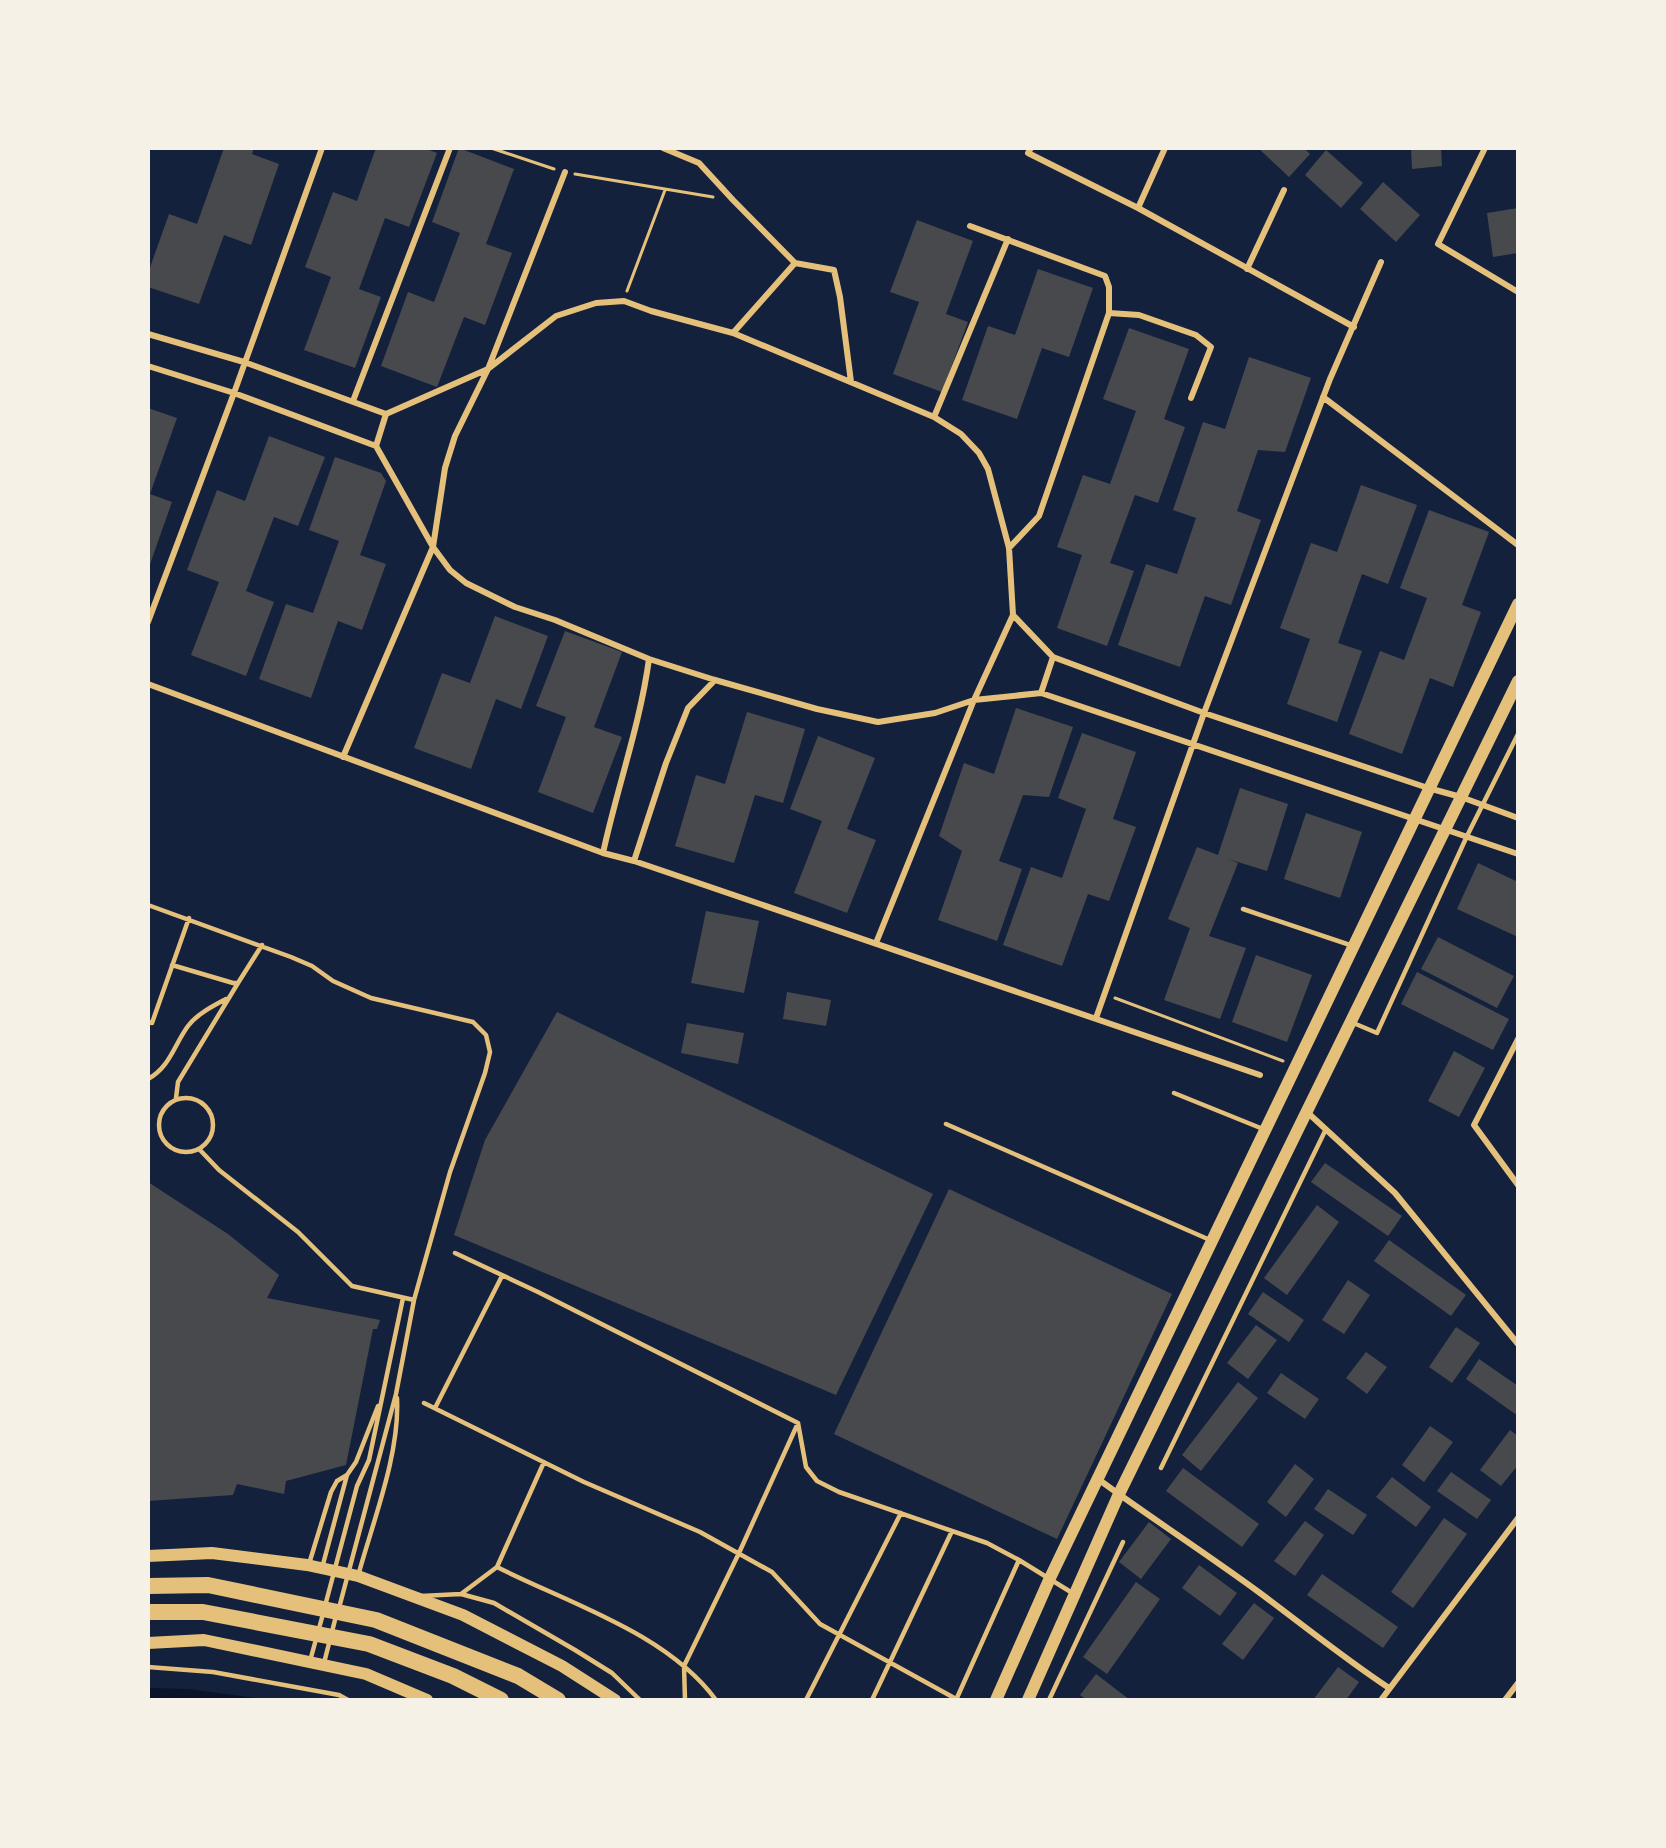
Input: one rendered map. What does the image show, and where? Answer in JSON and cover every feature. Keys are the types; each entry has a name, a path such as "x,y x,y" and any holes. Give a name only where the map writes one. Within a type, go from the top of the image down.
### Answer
{"highway":[{"path":"148,1586 208,1585 376,1620 518,1676 558,1700"},
{"path":"148,1612 203,1612 369,1644 453,1676 501,1700"}],"main road":[{"path":"996,1700 1050,1578 1518,604"},
{"path":"1028,1700 1119,1494 1518,681"},
{"path":"148,1556 212,1553 309,1565 353,1574 463,1615 562,1666 615,1700"},
{"path":"148,1643 204,1640 366,1674 427,1700"}],"street":[{"path":"148,622 234,393 322,148"},
{"path":"353,401 450,148"},
{"path":"663,148 699,163 795,263 834,270 840,297 851,382"},
{"path":"1030,148 1028,153 1138,208 1353,327"},
{"path":"1138,208 1165,148"},
{"path":"1485,148 1438,244 1518,291"},
{"path":"342,757 433,547 444,468 455,436 488,369 565,172"},
{"path":"1247,269 1284,190"},
{"path":"970,226 1105,276 1109,288 1108,313 1039,516 1008,548"},
{"path":"934,417 1008,239"},
{"path":"1096,1018 1204,713 1323,398 1381,262"},
{"path":"733,333 795,263"},
{"path":"148,334 244,362 386,414 488,369 556,316 596,303 624,301 651,311 733,333 951,426 979,453 994,484 1008,548 1013,615 974,700 876,944"},
{"path":"1108,313 1139,315 1196,335 1211,347 1191,398"},
{"path":"148,366 234,393 376,446 433,547 450,570 466,583 515,606 649,659 817,709 878,722 935,713 974,700 1041,693 1518,854"},
{"path":"1323,398 1518,545"},
{"path":"376,446 386,414"},
{"path":"1013,615 1053,657 1204,713 1461,797 1518,818"},
{"path":"1041,693 1053,657"},
{"path":"603,853 613,807 636,732 649,659"},
{"path":"634,861 666,763 688,708 715,680"},
{"path":"148,684 603,853 634,861 1260,1075"},
{"path":"1518,1040 1474,1125 1518,1185"},
{"path":"1307,1112 1395,1193 1518,1344"},
{"path":"1098,1479 1178,1534 1345,1659 1389,1689"},
{"path":"1381,1700 1518,1518"},
{"path":"1505,1700 1518,1683"}],"lane":[{"path":"1351,1022 1377,1033 1467,836 1518,734"},
{"path":"148,905 262,945 312,966 333,981 371,998 473,1022 486,1035 490,1052 485,1073 450,1172 414,1300 396,1394 353,1574"},
{"path":"1243,909 1353,946"},
{"path":"150,1022 189,918"},
{"path":"176,1098 178,1082 262,945"},
{"path":"172,965 233,983 238,982"},
{"path":"148,1079 160,1072 189,1025 204,1011 229,998"},
{"path":"1174,1093 1266,1130"},
{"path":"176,1098 194,1098 208,1107 214,1122 211,1138 200,1150 182,1153 166,1144 158,1128 162,1110 176,1098"},
{"path":"946,1124 1213,1241"},
{"path":"1161,1468 1326,1129"},
{"path":"200,1150 219,1170 298,1232 352,1286 414,1300"},
{"path":"455,1253 798,1423"},
{"path":"435,1408 502,1276"},
{"path":"328,1569 357,1486 369,1460 404,1298"},
{"path":"309,1565 331,1492 356,1462 383,1394"},
{"path":"310,1662 324,1635 331,1610 353,1574 394,1446 398,1417 396,1394"},
{"path":"424,1403 544,1462 700,1532 772,1572 820,1624 957,1699 1019,1560"},
{"path":"798,1423 806,1467 817,1481 839,1492 987,1543 1074,1594"},
{"path":"685,1700 684,1666 739,1554 798,1423"},
{"path":"460,1594 497,1567 544,1462"},
{"path":"323,1665 324,1635 331,1610 328,1569 347,1475"},
{"path":"806,1700 901,1514"},
{"path":"872,1700 952,1531"},
{"path":"1049,1700 1123,1542"},
{"path":"497,1567 618,1623 684,1666 703,1682 716,1700"},
{"path":"414,1596 460,1594 494,1603 612,1673 640,1700"},
{"path":"148,1667 213,1672 339,1695 348,1700"}],"path":[{"path":"490,148 565,172 733,200"},
{"path":"624,301 665,189"},
{"path":"1104,994 1296,1065"}],"water":[{"path":"149,1688 188,1689 263,1699 149,1699"}],"building":[{"path":"224,148 254,148 252,154 279,164 251,245 224,235 199,304 148,287 148,273 169,214 197,224"},
{"path":"376,148 424,148 437,153 409,227 385,218 359,289 381,297 355,368 304,350 331,277 305,267 333,192 357,201"},
{"path":"459,148 514,169 486,244 512,253 485,325 464,317 437,387 381,366 408,292 434,302 460,233 432,222"},
{"path":"1258,148 1304,148 1310,154 1289,177"},
{"path":"1411,148 1441,148 1442,166 1412,169"},
{"path":"1326,150 1363,183 1341,208 1305,175"},
{"path":"1383,182 1420,215 1396,242 1360,209"},
{"path":"1518,208 1518,253 1493,257 1487,213"},
{"path":"917,220 973,241 946,314 968,322 942,392 893,374 919,302 890,292"},
{"path":"1038,269 1093,288 1069,357 1042,348 1017,419 962,400 988,326 1015,335"},
{"path":"1129,328 1189,349 1164,419 1185,427 1158,503 1135,495 1110,563 1134,571 1107,646 1057,628 1082,555 1057,547 1083,475 1110,484 1136,411 1103,399"},
{"path":"1249,357 1311,378 1285,452 1258,450 1237,511 1261,520 1231,605 1205,596 1180,667 1118,645 1146,564 1177,574 1196,518 1173,510 1203,422 1225,429"},
{"path":"148,408 177,418 150,494 172,502 149,567"},
{"path":"269,436 325,457 298,526 274,517 246,591 274,602 246,676 191,655 219,582 187,570 217,490 245,501"},
{"path":"335,457 381,473 386,481 360,555 386,564 362,630 338,621 311,698 259,679 286,604 313,613 339,541 309,530"},
{"path":"1361,485 1417,505 1388,584 1362,574 1338,643 1362,651 1337,722 1287,704 1310,639 1280,628 1311,543 1337,552"},
{"path":"1429,510 1489,532 1462,605 1481,612 1453,687 1430,678 1402,754 1349,734 1380,651 1404,660 1427,598 1400,588"},
{"path":"495,616 548,636 521,709 496,699 471,769 414,748 442,673 470,683"},
{"path":"565,631 622,652 594,727 622,737 593,813 538,792 566,717 536,706"},
{"path":"1016,708 1073,727 1049,797 1023,795 999,861 1022,869 997,941 938,920 962,851 939,836 964,763 994,774"},
{"path":"747,712 805,729 783,803 755,795 734,863 675,846 696,775 725,784"},
{"path":"1082,733 1136,752 1113,819 1136,827 1109,901 1088,894 1062,966 1003,945 1031,867 1062,878 1086,809 1058,798"},
{"path":"818,736 875,758 847,829 876,840 847,913 794,893 822,821 790,809"},
{"path":"1240,788 1288,804 1267,871 1228,859 1238,863 1209,936 1246,948 1220,1019 1164,1000 1190,928 1168,919 1197,847 1218,855"},
{"path":"1306,813 1362,832 1340,898 1284,879"},
{"path":"1478,863 1518,882 1518,937 1457,909"},
{"path":"706,911 759,921 744,993 691,983"},
{"path":"1438,937 1514,976 1497,1008 1421,969"},
{"path":"1256,955 1312,975 1287,1042 1232,1022"},
{"path":"1417,972 1509,1019 1493,1050 1401,1004"},
{"path":"787,992 831,1000 826,1026 783,1019"},
{"path":"557,1012 933,1194 836,1395 454,1235 485,1140"},
{"path":"687,1023 744,1033 738,1064 681,1053"},
{"path":"1454,1051 1485,1068 1459,1117 1428,1101"},
{"path":"1325,1163 1402,1216 1388,1236 1311,1182"},
{"path":"148,1182 228,1234 279,1275 267,1298 380,1320 377,1329 373,1329 346,1465 286,1481 284,1494 237,1484 233,1495 148,1501"},
{"path":"949,1189 1172,1294 1057,1539 834,1434"},
{"path":"1317,1205 1339,1222 1287,1295 1264,1278"},
{"path":"1389,1240 1466,1295 1451,1316 1374,1261"},
{"path":"1348,1280 1370,1295 1344,1334 1322,1320"},
{"path":"1263,1292 1304,1320 1289,1342 1248,1314"},
{"path":"1256,1325 1277,1340 1248,1379 1227,1363"},
{"path":"1456,1327 1480,1343 1452,1383 1429,1367"},
{"path":"1366,1352 1387,1367 1367,1394 1346,1378"},
{"path":"1479,1359 1518,1386 1518,1416 1466,1379"},
{"path":"1281,1373 1319,1399 1305,1419 1267,1393"},
{"path":"1238,1382 1258,1398 1201,1471 1182,1455"},
{"path":"1430,1426 1453,1442 1424,1482 1402,1465"},
{"path":"1510,1430 1518,1436 1518,1465 1501,1486 1480,1470"},
{"path":"1295,1464 1314,1479 1286,1517 1267,1502"},
{"path":"1183,1468 1259,1524 1242,1547 1166,1491"},
{"path":"1451,1472 1491,1500 1477,1519 1437,1491"},
{"path":"1392,1477 1431,1507 1416,1527 1376,1497"},
{"path":"1328,1489 1367,1515 1353,1535 1314,1509"},
{"path":"1444,1518 1467,1534 1413,1608 1391,1592"},
{"path":"1305,1521 1324,1535 1295,1576 1274,1561"},
{"path":"1149,1522 1171,1539 1141,1579 1119,1562"},
{"path":"1199,1565 1237,1593 1220,1616 1182,1588"},
{"path":"1322,1574 1398,1627 1383,1648 1307,1595"},
{"path":"1136,1582 1160,1599 1107,1674 1083,1657"},
{"path":"1254,1603 1274,1618 1243,1660 1222,1644"},
{"path":"1338,1667 1359,1682 1346,1700 1313,1700"},
{"path":"1096,1674 1130,1700 1087,1700 1080,1695"}]}
